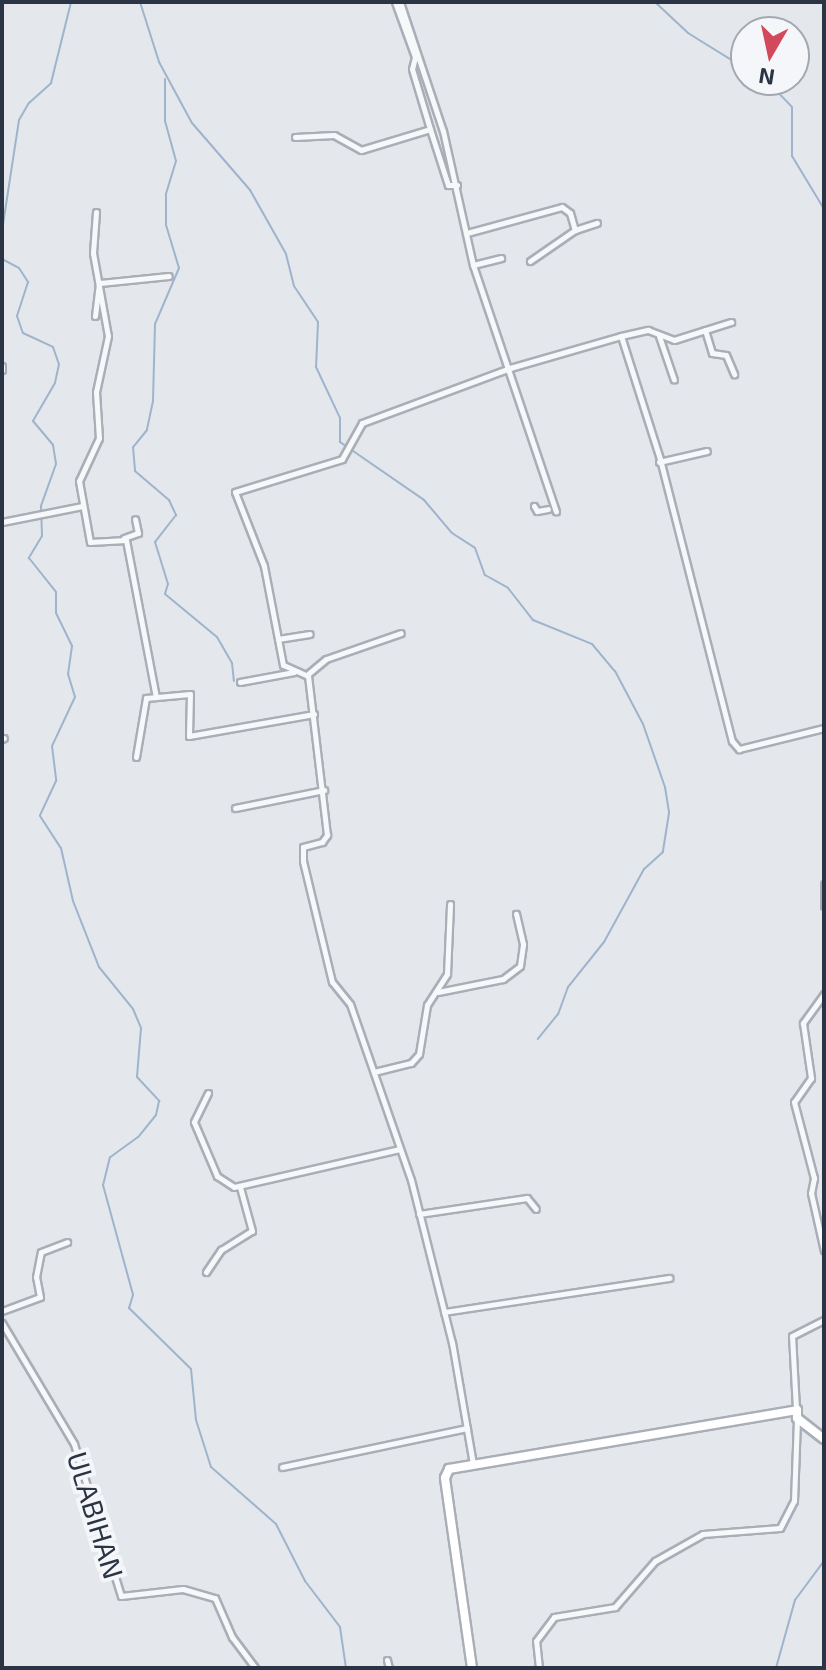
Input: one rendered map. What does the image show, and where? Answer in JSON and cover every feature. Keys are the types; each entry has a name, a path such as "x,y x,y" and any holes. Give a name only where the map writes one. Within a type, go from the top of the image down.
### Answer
{"street":[{"path":"398,2 415,57 412,69 446,182 457,185"},
{"path":"398,2 457,185 473,265 510,368 552,510 537,511 534,506"},
{"path":"295,137 334,135 361,150 430,129"},
{"path":"467,233 562,207 570,213 575,230"},
{"path":"96,212 93,253 108,336 96,392 101,430 79,477 82,506 91,543 138,533 135,519"},
{"path":"530,261 575,230 597,223"},
{"path":"473,265 501,258"},
{"path":"99,282 169,276"},
{"path":"95,316 94,291 99,282"},
{"path":"295,672 283,665 264,566 235,492 345,454 347,444 362,423 510,368 648,330 674,340 731,322"},
{"path":"705,330 712,353 724,353 734,374"},
{"path":"659,335 674,380"},
{"path":"621,336 659,462 735,746 770,743 824,728"},
{"path":"659,462 707,451"},
{"path":"2,522 82,506"},
{"path":"124,538 156,697"},
{"path":"240,682 295,672 308,674 326,659 401,633"},
{"path":"278,639 310,634"},
{"path":"308,674 324,790 326,839 301,851 332,982 350,1004 419,1214 444,1312 473,1464"},
{"path":"136,757 143,702 156,697 190,694 189,736 314,714"},
{"path":"235,808 324,790"},
{"path":"824,884 824,906"},
{"path":"374,1072 416,1060 427,1005 438,992 448,968 450,904"},
{"path":"438,992 496,981 520,966 523,944 516,914"},
{"path":"824,994 803,1023 811,1078 794,1102 814,1178 811,1193 824,1251"},
{"path":"208,1093 194,1122 217,1176 240,1187 400,1149"},
{"path":"206,1272 221,1250 252,1231 240,1187"},
{"path":"419,1214 527,1198 536,1209"},
{"path":"2,1311 38,1299 41,1252 67,1242"},
{"path":"444,1312 669,1278"},
{"path":"539,1668 536,1641 554,1617 615,1607 655,1561 703,1534 780,1528 794,1501 800,1458 792,1336 824,1320"},
{"name":"ULABIHAN","path":"2,1323 74,1444 121,1596 183,1589 215,1598 226,1614 232,1637 255,1668"},
{"path":"797,1414 824,1439"},
{"path":"472,1668 445,1478 449,1469 797,1414"},
{"path":"282,1467 467,1428"},
{"path":"387,1660 389,1668"}],"waterway":[{"path":"2,231 19,120 29,103 51,83 71,2"},
{"path":"140,2 159,62 192,123 250,190 286,254 294,286 318,322 316,367 340,418 340,442 424,500 452,533 475,548 485,575 508,588 533,620 592,644 615,671 643,724 665,787 669,813 663,852 644,869 604,942 568,987 558,1014 538,1039"},
{"path":"655,2 688,33 730,59"},
{"path":"165,79 165,121 176,161 166,194 166,225 179,268 155,324 153,401 147,430 133,447 135,471 169,500 176,515 155,542 168,584 165,594 217,637 232,663 234,681"},
{"path":"781,96 792,107 792,156 824,209"},
{"path":"2,259 19,268 28,282 17,316 23,333 53,347 59,364 55,383 33,421 53,445 56,464 41,506 42,536 29,558 56,592 56,613 72,646 68,674 75,697 52,746 56,781 40,816 61,848 73,901 99,967 133,1009 141,1028 137,1077 159,1101 156,1115 138,1137 110,1157 103,1185 133,1295 129,1308 191,1369 196,1420 211,1467 276,1524 305,1581 340,1627 346,1668"},
{"path":"776,1668 795,1600 824,1561"}]}
